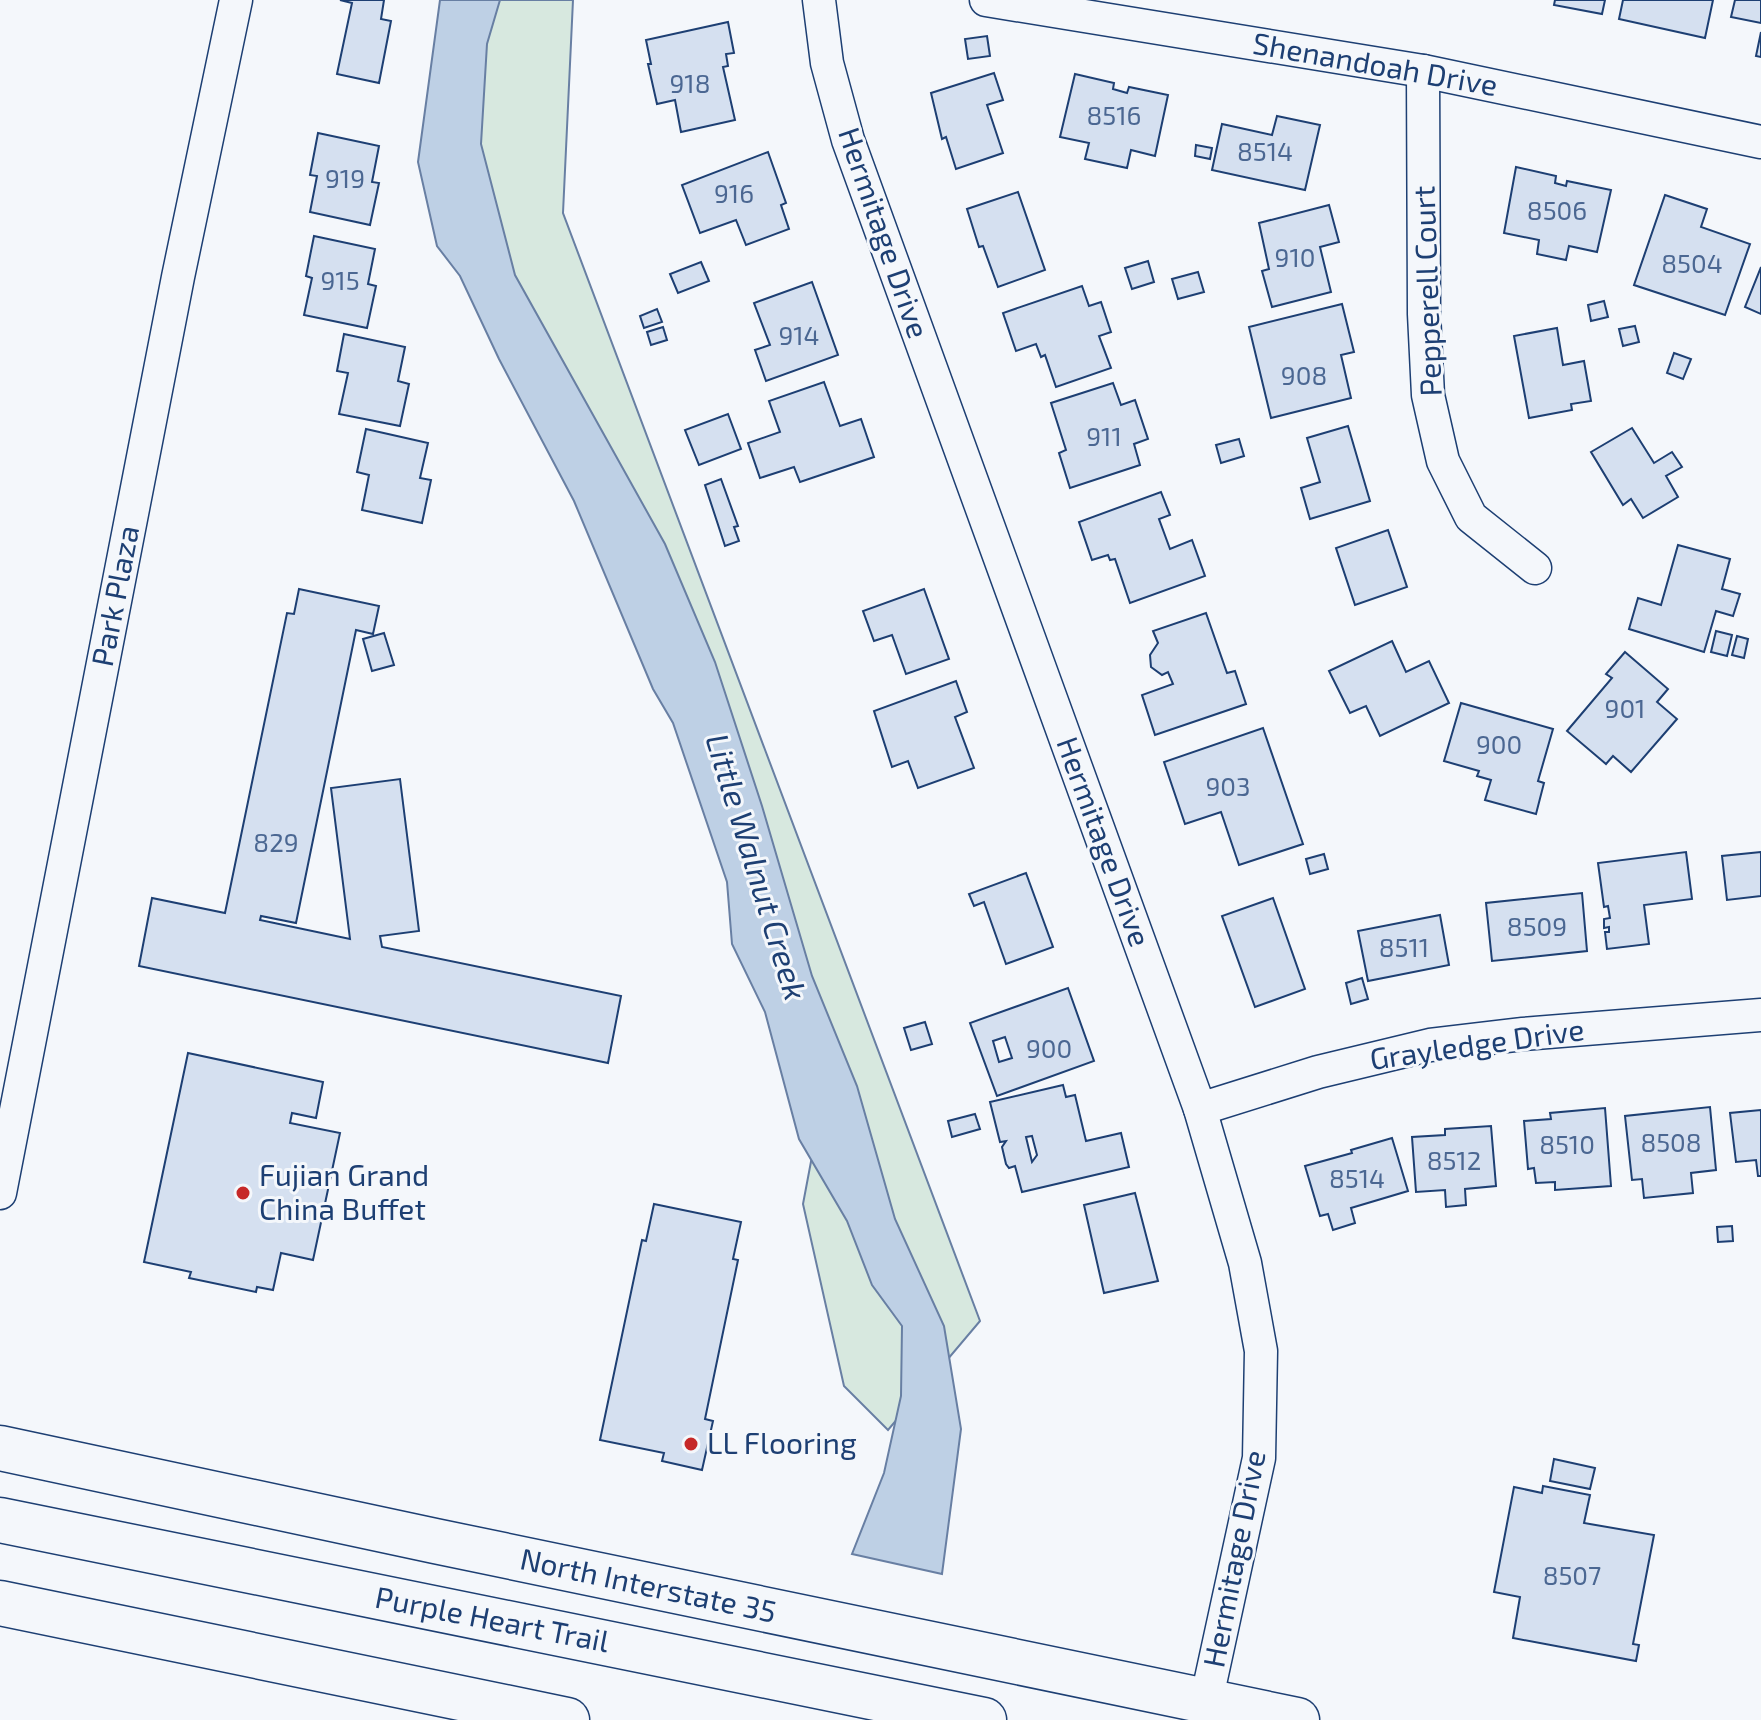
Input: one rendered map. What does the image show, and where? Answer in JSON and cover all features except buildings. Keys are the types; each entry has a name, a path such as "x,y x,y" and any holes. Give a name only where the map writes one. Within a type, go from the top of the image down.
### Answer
{"main road":[{"name":"North Interstate 35","path":"0,1448 1297,1720"},
{"name":"Purple Heart Trail","path":"0,1520 984,1720"},
{"path":"0,1603 567,1720"}],"street":[{"name":"Park Plaza","path":"0,1193 175,292 236,0"},
{"name":"Hermitage Drive","path":"819,0 827,63 848,140 1200,1109 1245,1263 1261,1351 1259,1458 1206,1702"},
{"name":"Shenandoah Drive","path":"986,0 1423,71 1761,142"},
{"name":"Pepperell Court","path":"1423,71 1424,314 1428,395 1443,461 1471,517 1535,568"},
{"name":"Grayledge Drive","path":"1200,1109 1318,1072 1430,1045 1523,1034 1761,1015"}],"shaded area":[{"path":"454,0 573,0 563,213 980,1321 888,1430 844,1386 803,1204 813,1151 716,814 599,519 425,186"}],"water":[{"name":"Little Walnut Creek","path":"440,0 500,0 487,44 481,144 515,275 665,544 715,662 762,806 812,976 857,1086 895,1219 944,1326 961,1429 942,1574 852,1554 884,1473 901,1396 902,1326 872,1285 847,1221 799,1139 765,1012 732,944 727,882 673,723 653,689 574,501 499,359 460,276 437,246 418,162"}],"place":[{"name":"Fujian Grand China Buffet","path":"243,1193"},
{"name":"LL Flooring","path":"691,1444"}]}
